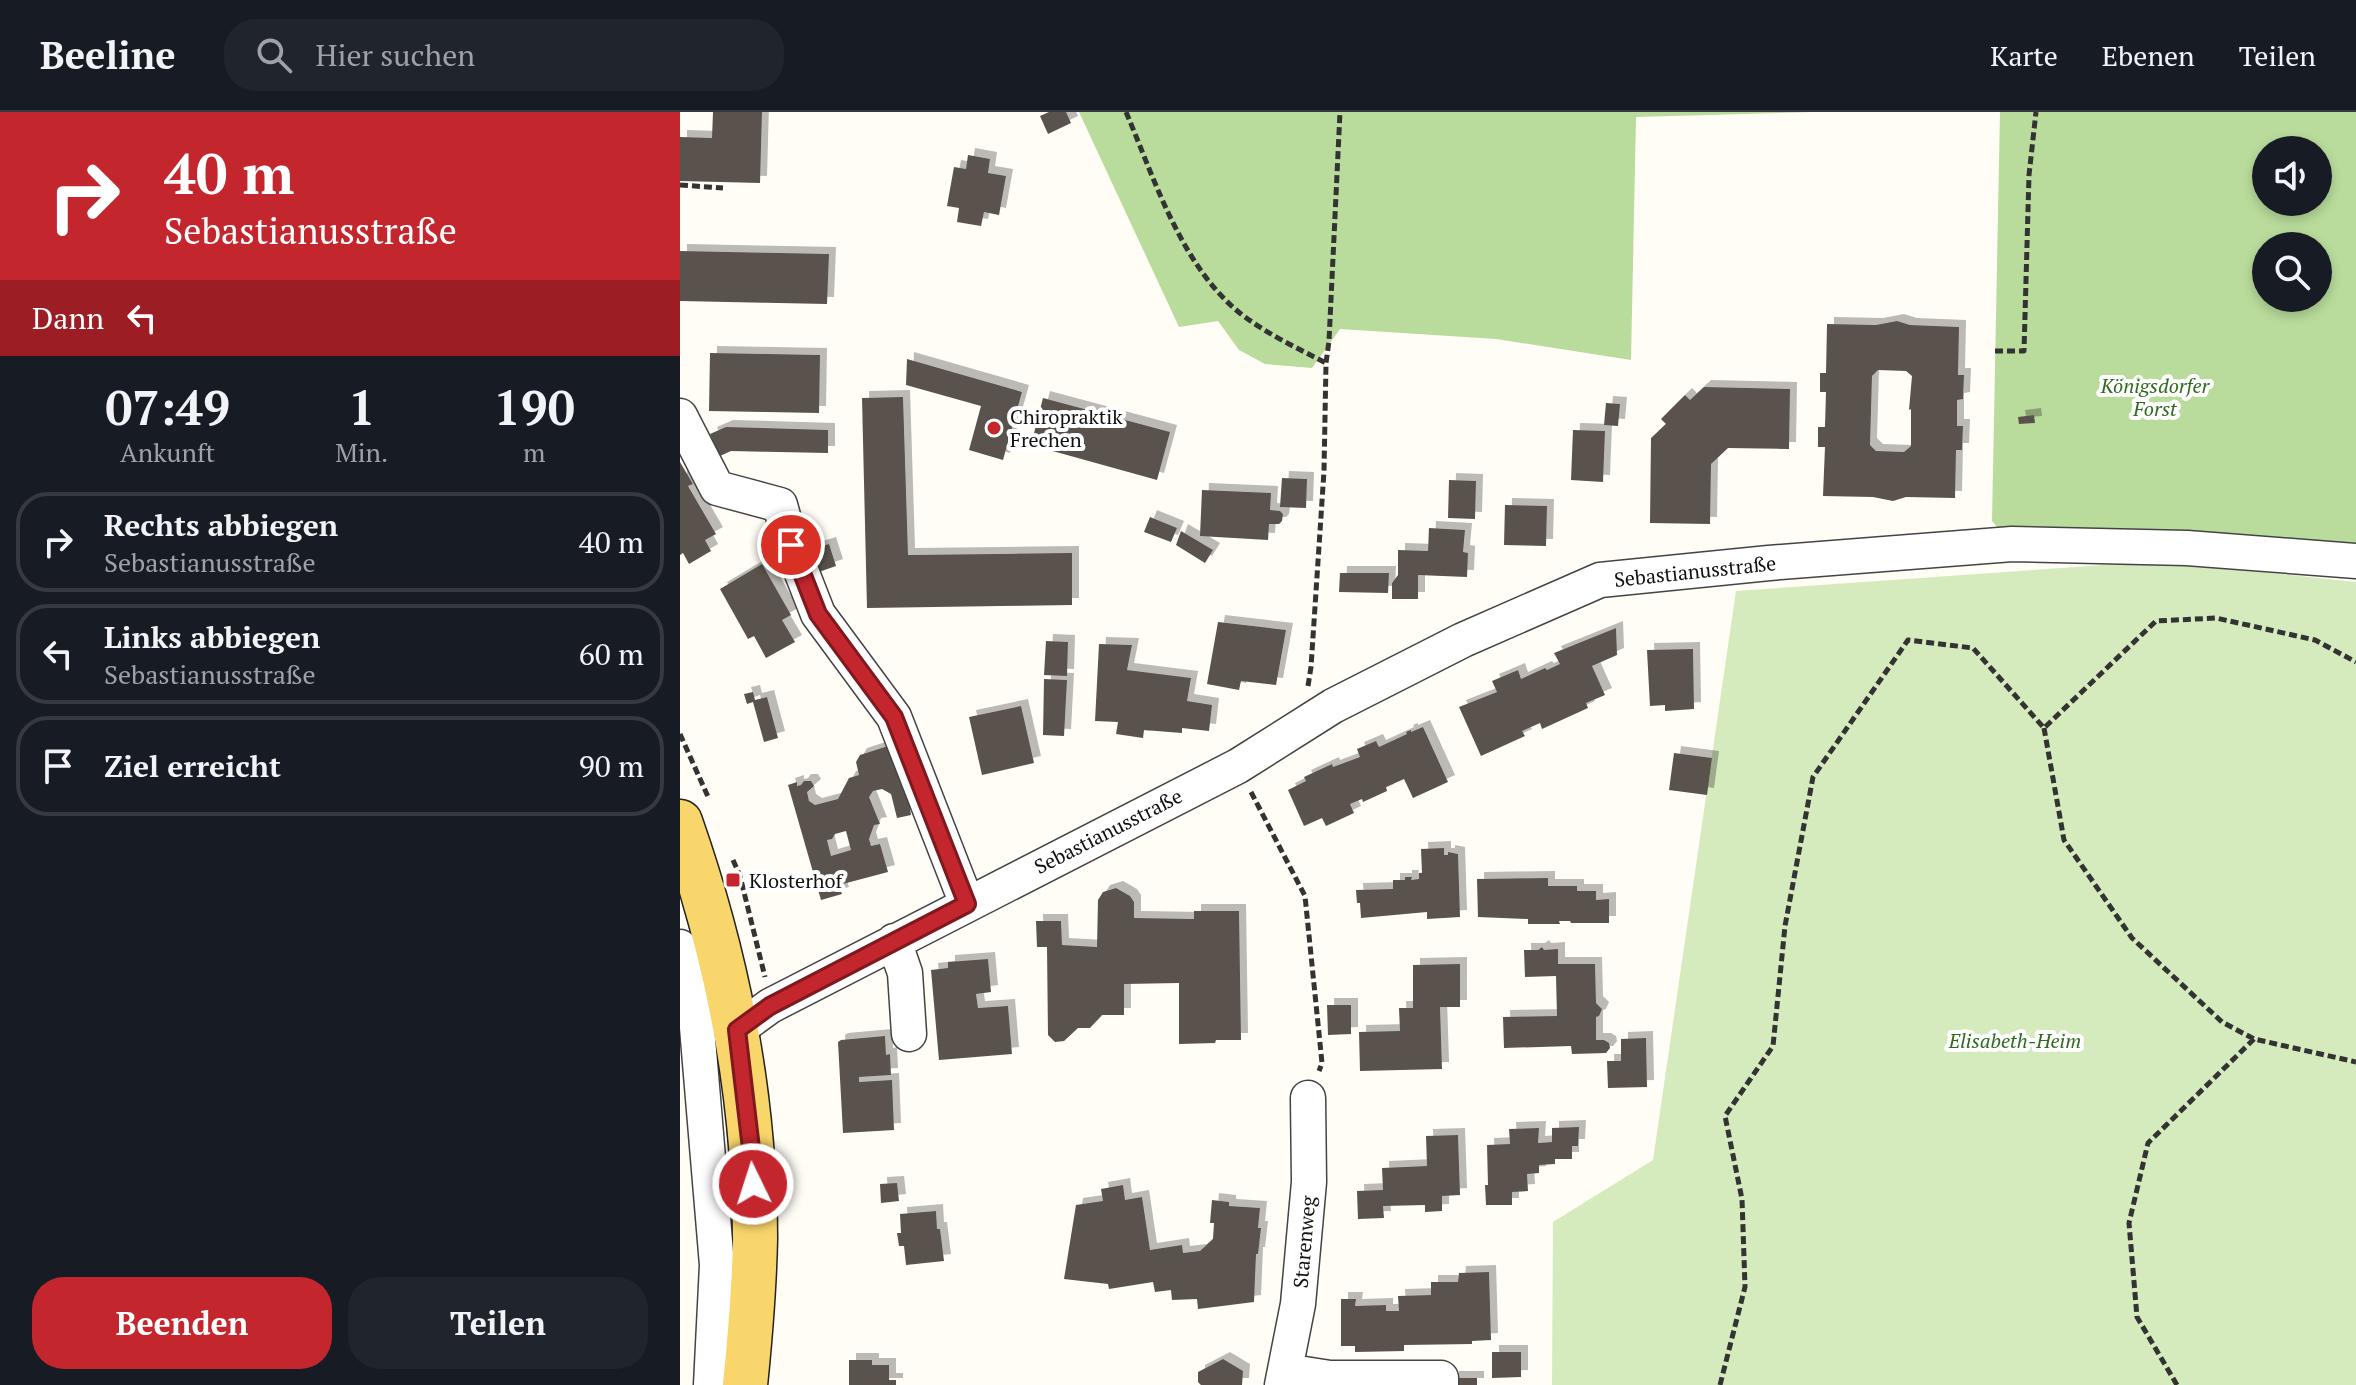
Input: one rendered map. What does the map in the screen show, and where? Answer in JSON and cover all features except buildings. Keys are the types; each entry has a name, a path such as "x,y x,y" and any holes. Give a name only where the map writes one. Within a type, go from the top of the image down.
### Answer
{"main road":[{"path":"680,822 689,877 720,952 737,1030 752,1157 755,1238 752,1320 745,1385"}],"street":[{"path":"680,416 717,488 780,505 791,545 818,614 894,717 967,904"},
{"name":"Sebastianusstraße","path":"737,1030 770,1006 1238,766 1333,706 1463,640 1600,580 2012,544 2187,548 2356,561"},
{"path":"894,941 905,973 909,1034"},
{"path":"680,947 697,1027 717,1265 711,1385"},
{"name":"Starenweg","path":"1284,1378 1298,1304 1309,1182 1308,1098"},
{"path":"1284,1378 1441,1378 1441,1385"}],"path":[{"path":"1126,112 1181,240 1206,277 1239,312 1279,339 1326,363"},
{"path":"1302,726 1311,667 1324,471 1326,363 1340,112"},
{"path":"1995,351 2024,351 2029,175 2036,112"},
{"path":"680,185 723,188"},
{"path":"2044,728 2156,621 2216,618 2315,640 2356,662"},
{"path":"1720,1385 1745,1287 1742,1199 1725,1116 1773,1046 1785,926 1813,777 1908,640 1973,648 2044,728 2064,840 2132,938 2222,1022 2254,1039 2356,1062"},
{"path":"1238,766 1305,896 1322,1063 1308,1098"},
{"path":"2177,1385 2137,1317 2129,1223 2148,1143 2254,1039"}],"green space":[{"path":"1079,112 1813,112 1636,117 1631,360 1496,339 1340,329 1312,368 1265,364 1239,350 1218,321 1179,327"},
{"name":"Königsdorfer Forst","path":"2000,112 2356,112 2356,560 2010,542 1992,521"},
{"name":"Elisabeth-Heim","path":"2161,561 2356,582 2356,1385 1552,1385 1553,1222 1653,1160 1736,591"}],"place":[{"name":"Chiropraktik Frechen","path":"994,428"},
{"name":"Klosterhof","path":"733,880"}],"route":[{"path":"753,1184 737,1030 770,1006 967,904 894,717 818,614 791,545"}]}
